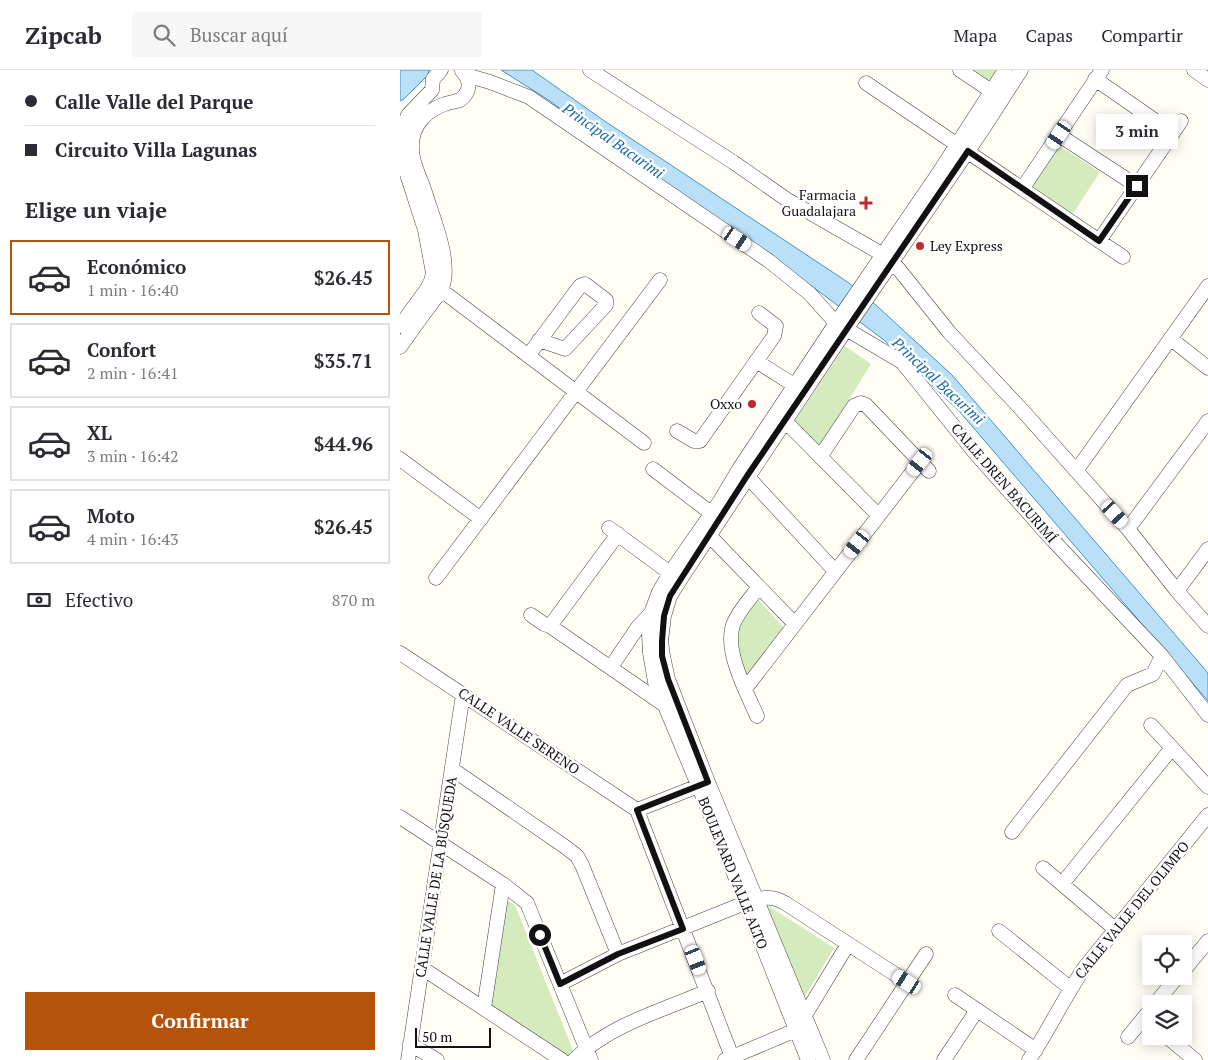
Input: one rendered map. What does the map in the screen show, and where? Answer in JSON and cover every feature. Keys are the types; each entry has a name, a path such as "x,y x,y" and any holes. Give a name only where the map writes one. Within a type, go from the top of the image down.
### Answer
{"street":[{"path":"400,347 441,290 445,276 444,260 434,241 402,144 402,130 409,117 432,90 433,79 440,70"},
{"path":"590,70 734,162 786,199 888,258 949,332 1128,529 1177,591 1208,626"},
{"path":"960,70 996,95"},
{"path":"996,95 1005,70"},
{"path":"888,258 963,148 996,95 1020,70"},
{"path":"1194,70 1208,80"},
{"path":"409,117 446,103 456,102 465,96 469,85 464,73"},
{"name":"CALLE DREN BACURIMÍ","path":"464,73 529,97 769,260 843,323 902,362 976,454 1048,535 1162,656 1208,715"},
{"path":"1022,189 1098,75 1173,134"},
{"path":"866,83 1123,257"},
{"path":"432,90 439,100 446,103"},
{"path":"1099,241 1181,122"},
{"path":"1059,135 1137,186"},
{"path":"888,258 950,179 963,148"},
{"path":"400,326 431,281 434,241"},
{"name":"BOULEVARD VALLE ALTO","path":"703,784 662,656 664,616 670,596 705,530 711,513 781,417 888,258"},
{"path":"436,578 660,280"},
{"path":"528,356 539,340 582,284 585,284 606,300 606,305 565,349 539,340"},
{"path":"1076,471 1208,286"},
{"path":"427,289 441,290 644,443"},
{"path":"677,430 694,441 700,441 774,336 776,326 759,313"},
{"name":"BOULEVARD VALLE ALTO","path":"823,1060 804,1014 751,901 703,784 655,682 649,634 651,613 659,592 670,573 747,476 781,417 794,385 843,323"},
{"path":"1171,339 1208,368"},
{"path":"756,361 794,385"},
{"path":"745,689 878,516 925,466 866,405 861,403 854,406 820,457"},
{"path":"781,417 878,516"},
{"path":"1128,529 1208,421"},
{"path":"400,459 481,520"},
{"path":"653,469 711,513"},
{"path":"747,476 835,572"},
{"path":"705,530 795,624"},
{"path":"550,626 614,531 670,573"},
{"path":"1177,591 1208,550"},
{"path":"757,716 733,657 731,638 732,626 739,613 759,587"},
{"path":"611,668 638,627 651,613"},
{"path":"531,616 550,626 664,704"},
{"name":"CALLE VALLE SERENO","path":"400,653 637,810"},
{"path":"1153,674 1162,656"},
{"path":"1012,832 1127,685 1153,674 1176,673"},
{"name":"CALLE VALLE DE LA BÚSQUEDA","path":"408,1060 463,694"},
{"path":"1151,726 1208,786"},
{"path":"1062,884 1172,748"},
{"path":"452,769 577,856 618,954"},
{"path":"703,784 637,810 708,992 728,1058 796,1030 848,944"},
{"name":"CALLE VALLE DEL OLIMPO","path":"1032,1055 1048,1030 1070,988 1115,929 1208,815"},
{"path":"400,817 503,884 527,903 588,1054"},
{"path":"1043,868 1115,929"},
{"path":"484,1008 503,884"},
{"path":"560,984 618,954 765,897 776,898 907,982"},
{"name":"BOULEVARD VALLE ALTO","path":"751,901 808,1060"},
{"path":"999,930 1070,988"},
{"path":"1192,960 1208,941"},
{"path":"856,1060 926,954"},
{"path":"422,968 562,1060"},
{"path":"1162,995 1171,985"},
{"path":"574,1060 588,1054 630,1024 708,992"},
{"path":"955,995 977,1010 1032,1055"},
{"path":"944,1060 977,1010"},
{"path":"1128,1037 1142,1024"},
{"path":"410,1044 437,1060"},
{"path":"1177,1045 1195,1060"}],"green space":[{"path":"965,70 998,70 988,86"},
{"path":"1058,145 1100,172 1070,218 1028,190"},
{"path":"845,346 871,364 819,448 794,422"},
{"path":"757,598 784,628 744,679 736,637 743,617"},
{"path":"506,900 515,905 574,1053 566,1060 488,1011"},
{"path":"761,901 834,948 802,1001"}],"water":[{"path":"400,70 429,70 428,75 400,101"},
{"name":"Principal Bacurimi","path":"501,70 532,70 606,122 849,283 877,306 952,375 1208,673 1208,701 959,411 884,340 778,261 634,165 550,101"}],"place":[{"name":"Farmacia Guadalajara","path":"866,203"},
{"name":"Ley Express","path":"920,246"},
{"name":"Oxxo","path":"752,404"}],"route":[{"path":"540,935 560,984 618,954 683,929 637,810 708,782 668,679 662,656 664,616 670,596 747,476 968,151 1099,241 1137,186"}]}
